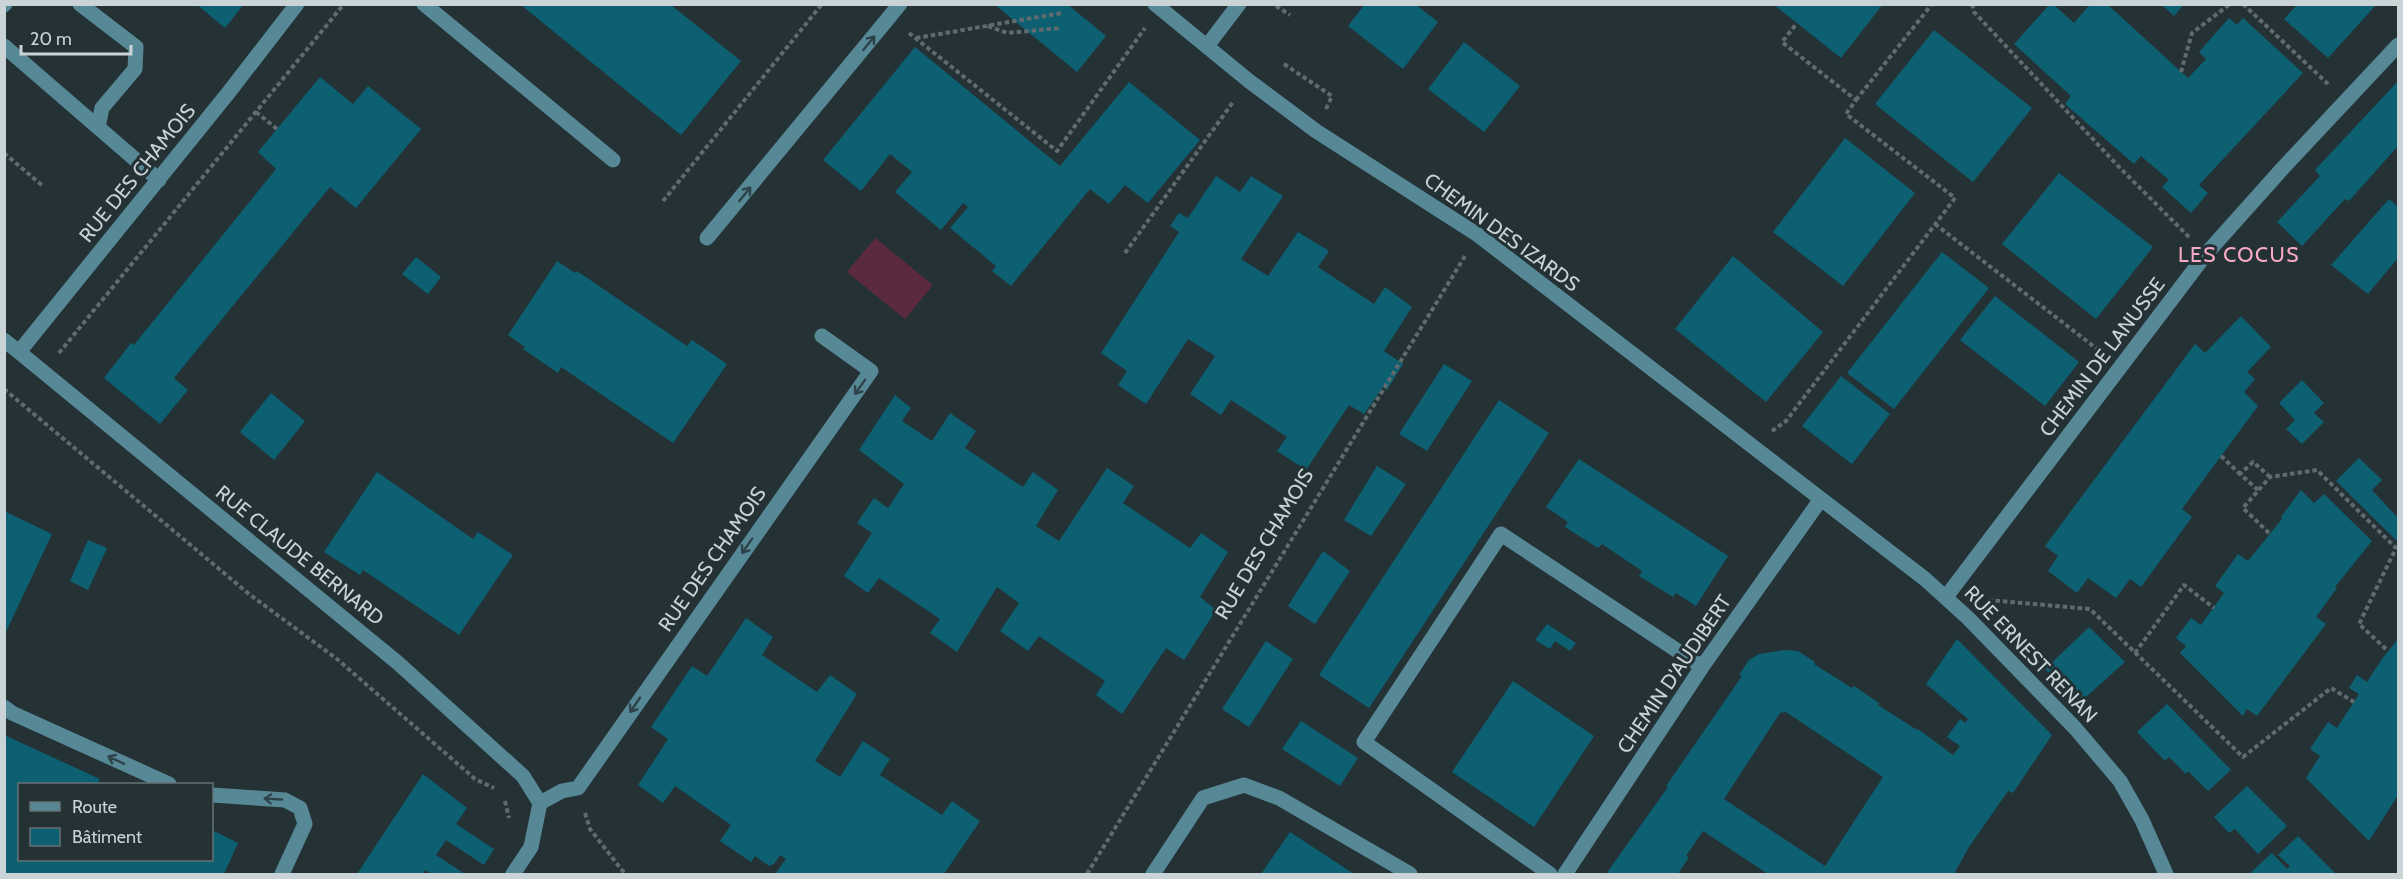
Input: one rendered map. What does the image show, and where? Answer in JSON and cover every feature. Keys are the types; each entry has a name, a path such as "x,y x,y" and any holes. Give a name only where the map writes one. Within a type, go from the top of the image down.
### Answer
{"street":[{"path":"80,4 136,47 135,69 102,108 98,127"},
{"name":"RUE DES CHAMOIS","path":"19,352 159,180 297,4"},
{"path":"424,4 613,160"},
{"path":"707,238 900,4"},
{"name":"CHEMIN DES IZARDS","path":"1155,4 1316,131 1478,235 1821,499"},
{"path":"1207,46 1239,4"},
{"name":"CHEMIN DE LANUSSE","path":"1946,597 2206,254 2398,45"},
{"path":"4,46 159,180"},
{"name":"RUE DES CHAMOIS","path":"578,788 680,640 871,372 822,336"},
{"path":"4,340 19,352"},
{"name":"RUE CLAUDE BERNARD","path":"19,352 398,663 523,776 540,803"},
{"name":"RUE ERNEST RENAN","path":"1821,499 1946,597 2067,720 2120,781 2142,820 2166,874"},
{"name":"CHEMIN D'AUDIBERT","path":"1565,874 1702,667 1821,499"},
{"path":"1550,874 1364,742 1501,534 1702,667"},
{"path":"4,706 12,713 167,783"},
{"path":"1153,874 1203,798 1244,785 1279,798 1410,874"},
{"path":"513,874 531,847 540,803 562,791 578,788"},
{"path":"213,795 285,800 300,808 305,824 282,874"}],"path":[{"path":"44,372 344,4"},
{"path":"663,201 822,4"},
{"path":"1752,446 1786,421 1955,198 1846,114 1932,4"},
{"path":"1972,4 1974,12 2119,167 2206,254"},
{"path":"2181,72 2192,33 2230,4"},
{"path":"2243,4 2346,100"},
{"path":"1276,6 1290,15"},
{"path":"916,38 1062,13"},
{"path":"889,18 1057,151 1149,22"},
{"path":"1797,23 1782,42 1856,100"},
{"path":"985,25 1007,33 1061,28"},
{"path":"1284,64 1332,96"},
{"path":"1125,253 1237,96"},
{"path":"256,112 277,129"},
{"path":"4,153 44,187"},
{"path":"1935,224 2122,367"},
{"name":"RUE DES CHAMOIS","path":"1087,874 1478,235"},
{"path":"4,389 249,594 337,659 475,778 504,793 510,825"},
{"path":"2221,456 2258,490"},
{"path":"2240,474 2253,462 2270,477"},
{"path":"2269,533 2243,508 2270,477 2317,470 2396,548 2359,624 2388,651"},
{"path":"2134,653 2184,585 2214,608"},
{"path":"1946,597 2090,609 2243,757 2331,688 2354,702"},
{"path":"578,788 590,829 625,874"}],"shaded area":[{"path":"875,238 933,285 905,319 847,272"}],"building":[{"path":"196,4 244,4 225,28"},
{"path":"994,4 1067,4 1106,36 1077,72"},
{"path":"1365,4 1415,4 1438,22 1403,69 1348,26"},
{"path":"1773,4 1883,4 1841,58"},
{"path":"2050,4 2053,4 2074,23 2090,4 2107,4 2188,78 2206,59 2199,52 2229,18 2237,25 2243,18 2303,73 2199,185 2208,193 2191,213 2162,187 2169,180 2141,156 2134,164 2065,104 2071,96 2014,44"},
{"path":"2161,4 2184,4 2174,16"},
{"path":"521,5 671,5 741,61 681,135"},
{"path":"2297,5 2376,5 2328,58 2284,19"},
{"path":"1934,30 2032,108 1973,182 1875,104"},
{"path":"1464,42 1520,86 1484,132 1428,89"},
{"path":"915,47 1060,166 1129,82 1200,140 1148,203 1125,185 1109,204 1090,189 1011,286 992,271 996,266 950,228 968,207 963,203 941,230 895,192 912,172 890,154 861,191 823,160"},
{"path":"320,77 353,104 368,86 421,129 356,208 330,187 174,378 188,390 160,424 104,378 131,343 134,345 276,169 258,152"},
{"path":"2398,81 2398,146 2349,201 2345,199 2302,246 2277,222 2320,176 2315,170"},
{"path":"1845,138 1915,193 1843,286 1773,232"},
{"path":"2059,173 2153,247 2096,319 2002,244"},
{"path":"1216,176 1240,192 1251,176 1283,196 1241,259 1268,276 1298,232 1329,251 1318,267 1374,304 1385,287 1412,307 1384,351 1403,364 1387,390 1383,387 1364,414 1349,405 1306,470 1277,451 1287,437 1231,400 1221,415 1190,394 1215,356 1188,339 1146,404 1118,385 1127,371 1101,353 1179,232 1170,226 1179,213 1188,218"},
{"path":"2389,199 2398,207 2398,258 2368,294 2331,265"},
{"path":"1942,252 1989,288 1894,409 1847,373"},
{"path":"1733,256 1823,332 1766,402 1675,329"},
{"path":"416,257 441,277 428,294 402,274"},
{"path":"557,261 575,273 577,271 687,346 692,340 727,364 673,443 561,367 558,373 523,349 525,347 508,335"},
{"path":"1995,296 2079,362 2045,406 1960,340"},
{"path":"2241,316 2271,347 2247,372 2255,379 2244,392 2258,406 2182,509 2192,517 2141,587 2130,579 2116,598 2088,578 2077,593 2048,571 2058,556 2045,546 2195,344 2205,353"},
{"path":"1444,364 1472,381 1427,451 1399,434"},
{"path":"1841,376 1890,414 1852,464 1802,426"},
{"path":"2302,380 2324,403 2314,413 2324,422 2302,444 2286,429 2295,420 2279,403"},
{"path":"271,393 305,421 274,460 240,432"},
{"path":"895,395 911,408 902,421 932,441 950,413 976,431 965,448 1023,487 1033,472 1058,490 1036,526 1059,541 1107,468 1134,486 1123,503 1190,548 1201,533 1228,552 1200,597 1216,610 1184,660 1166,648 1122,714 1096,695 1105,681 1039,636 1028,651 1000,631 1019,603 997,587 957,652 930,633 940,619 879,578 868,593 844,576 872,533 857,523 874,498 888,508 904,484 859,450"},
{"path":"1499,400 1549,433 1369,708 1319,675"},
{"path":"2359,458 2382,480 2372,490 2398,518 2398,542 2336,481"},
{"path":"1579,459 1728,556 1696,606 1676,593 1673,597 1639,576 1642,571 1602,544 1598,548 1565,527 1568,522 1546,507"},
{"path":"1377,466 1406,484 1371,536 1344,520"},
{"path":"377,472 473,539 478,532 513,555 459,635 363,570 360,575 324,552"},
{"path":"2301,490 2314,503 2324,494 2372,541 2335,587 2337,588 2316,617 2326,624 2257,716 2247,709 2243,716 2180,653 2186,646 2176,638 2191,618 2201,625 2224,593 2215,586 2238,554 2248,561 2282,519 2281,517"},
{"path":"4,511 52,534 4,636"},
{"path":"88,540 107,548 88,590 70,581"},
{"path":"1323,551 1350,571 1315,624 1288,606"},
{"path":"746,618 773,637 762,655 817,692 830,675 857,694 815,761 840,777 863,741 890,759 880,775 942,815 952,801 980,821 944,874 775,874 786,859 780,855 774,864 769,866 755,856 751,862 720,841 731,825 675,786 663,803 638,785 668,739 651,727 692,666 707,676"},
{"path":"1547,624 1576,643 1570,651 1555,641 1550,649 1535,640"},
{"path":"2089,627 2125,662 2078,704 2045,669"},
{"path":"1957,639 2052,735 2013,793 2008,791 1969,847 1955,872 1957,874 1768,874 1703,831 1686,856 1689,857 1678,874 1606,874 1668,787 1666,786 1742,676 1739,675 1749,660 1759,654 1785,650 1798,651 1852,688 1854,686 1879,703 1878,705 1918,729 1953,755 1960,746 1947,737 1960,719 1965,723 1968,719 1926,684","holes":["1786,712 1883,777 1825,866 1724,799 1780,713"]},
{"path":"2398,639 2398,795 2369,841 2306,778 2320,756 2310,749 2328,722 2337,728 2359,694 2349,688 2357,675 2367,682"},
{"path":"1266,641 1293,659 1249,727 1222,709"},
{"path":"1513,681 1594,736 1534,827 1452,772"},
{"path":"2167,704 2231,770 2208,791 2188,771 2186,774 2169,757 2165,761 2137,732"},
{"path":"1301,721 1358,758 1340,786 1282,749"},
{"path":"4,735 100,779 98,783 18,783 18,861 213,861 213,830 238,843 224,874 4,874"},
{"path":"423,774 467,808 456,824 494,849 484,865 446,840 436,855 465,874 432,874 425,870 423,874 357,874"},
{"path":"2247,786 2287,826 2258,854 2235,829 2229,833 2214,817"},
{"path":"1290,832 1354,874 1261,874"},
{"path":"2298,836 2335,873 2249,874 2272,853 2287,869 2290,866 2278,855"}],"district":[{"name":"LES COCUS","path":"2239,255"}]}
